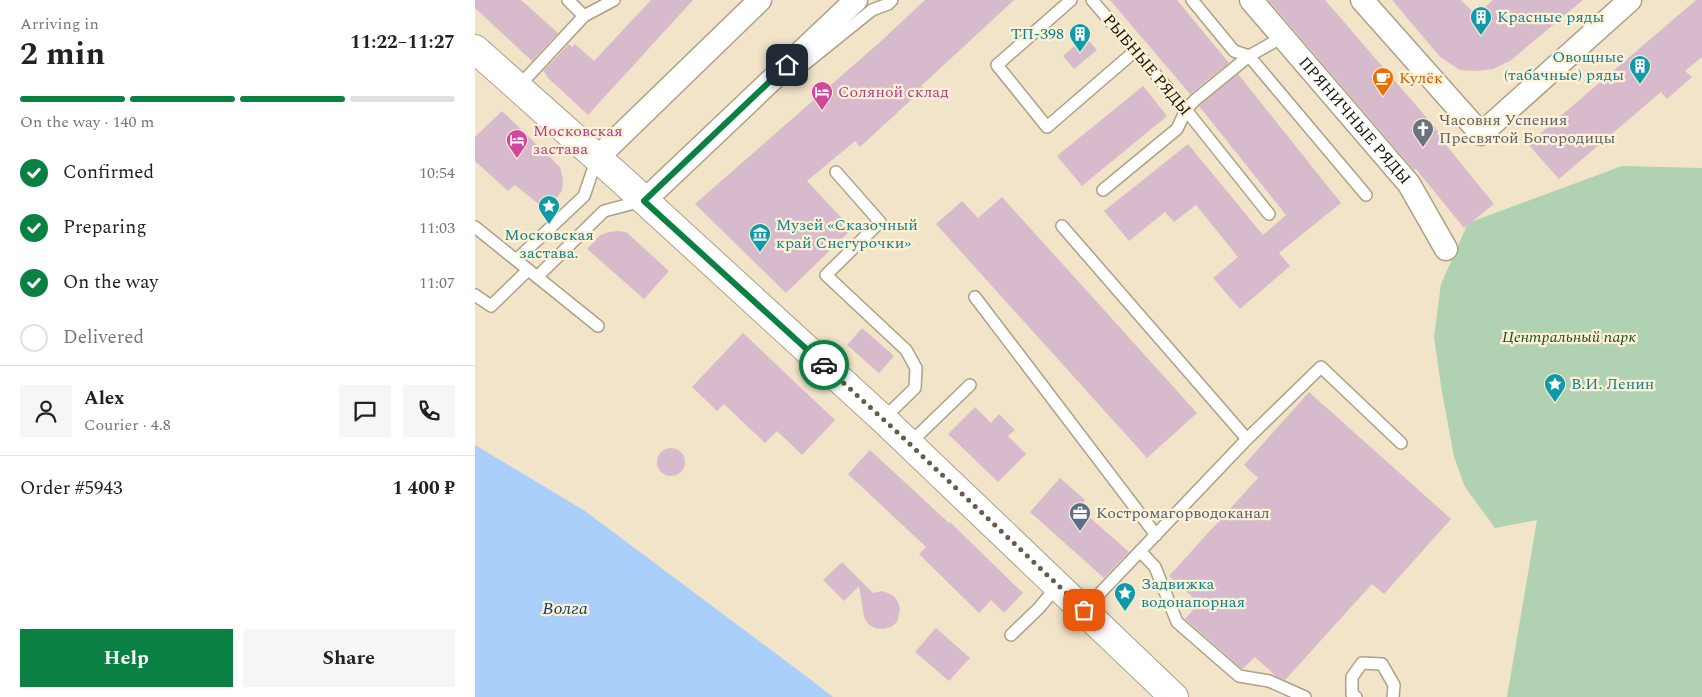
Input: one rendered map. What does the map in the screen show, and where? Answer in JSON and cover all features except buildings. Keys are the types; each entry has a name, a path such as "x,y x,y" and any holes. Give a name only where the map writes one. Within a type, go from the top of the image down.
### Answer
{"street":[{"path":"597,158 760,0"},
{"path":"644,201 857,0"},
{"name":"ПРЯНИЧНЫЕ РЯДЫ","path":"1251,0 1409,184 1446,249"},
{"path":"1362,0 1481,134 1630,0"},
{"path":"475,49 883,419 1174,697"}],"lane":[{"path":"568,0 584,16"},
{"path":"517,87 584,16 614,0"},
{"path":"787,65 805,64 872,10 888,4 892,0"},
{"path":"1071,0 997,65 1047,127 1135,51"},
{"name":"РЫБНЫЕ РЯДЫ","path":"1092,0 1186,110 1269,214"},
{"path":"1192,0 1234,51 1249,56 1366,195"},
{"path":"1103,190 1177,129 1186,110 1195,100 1249,56 1272,43 1281,34"},
{"path":"516,260 584,196 597,158"},
{"path":"836,172 880,222 826,275 906,350 916,368 915,388 883,419"},
{"path":"537,277 604,211 644,201"},
{"path":"1062,226 1247,439"},
{"path":"475,227 598,326"},
{"path":"475,295 491,306 528,270"},
{"path":"975,297 1155,535"},
{"path":"1084,610 1247,439 1321,367 1401,443"},
{"path":"909,444 970,385"},
{"path":"1140,551 1155,567 1177,622 1239,676 1269,681 1305,697"},
{"path":"1011,635 1039,608 1058,585"},
{"path":"1356,697 1352,694 1352,677 1363,663 1382,664 1394,685 1393,697"}],"green space":[{"name":"Центральный парк","path":"1622,166 1702,168 1702,697 1507,697 1537,520 1495,528 1465,487 1454,457 1434,337 1441,284 1468,223"}],"water":[{"name":"Волга","path":"475,445 585,511 833,697 475,697"}],"way so far":[{"path":"824,365 1084,610"}],"place":[{"name":"Красные ряды","path":"1481,36"},
{"name":"ТП-398","path":"1080,53"},
{"name":"Овощные (табачные) ряды","path":"1640,85"},
{"name":"Кулёк","path":"1383,97"},
{"name":"Соляной склад","path":"822,111"},
{"name":"Часовня Успения Пресвятой Богородицы","path":"1423,148"},
{"name":"Московская застава","path":"517,159"},
{"name":"Московская застава.","path":"549,225"},
{"name":"Музей «Сказочный край Снегурочки»","path":"760,253"},
{"name":"В.И. Ленин","path":"1555,403"},
{"name":"Костромагорводоканал","path":"1080,532"},
{"name":"Задвижка водонапорная","path":"1125,612"}],"route":[{"path":"787,65 644,201 824,365"}]}
